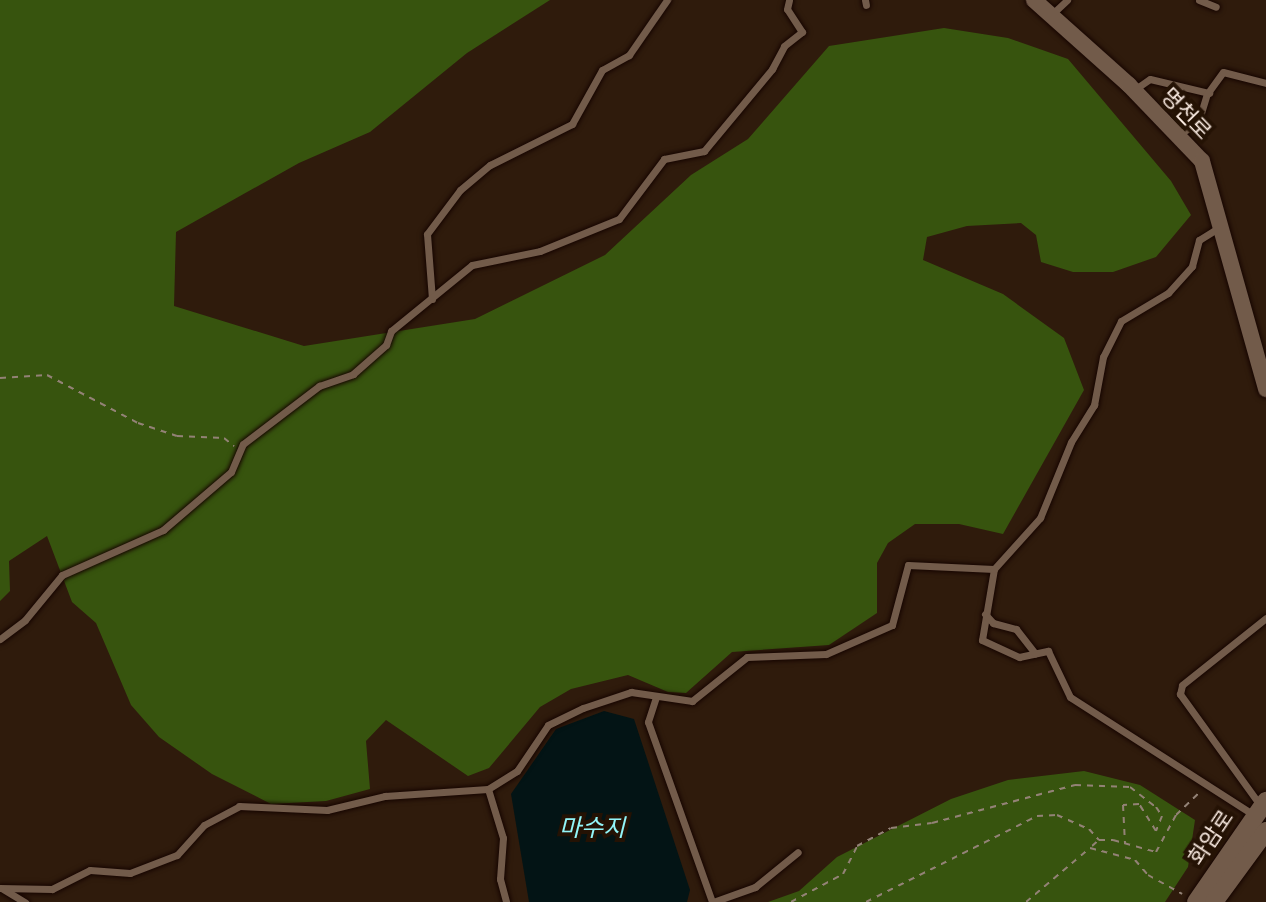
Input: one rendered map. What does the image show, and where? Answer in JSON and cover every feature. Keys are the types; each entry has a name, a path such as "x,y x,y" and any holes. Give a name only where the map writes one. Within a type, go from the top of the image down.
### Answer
{"main road":[{"name":"화암로","path":"1190,899 1260,807"},
{"name":"화암로","path":"1214,902 1266,831"}],"street":[{"name":"명천로","path":"1034,0 1179,134 1210,176 1266,389"}],"lane":[{"path":"432,299 427,234 460,190 490,165 572,124 602,70 629,55 667,0"},
{"path":"0,639 25,620 62,575 163,530 231,472 240,450 319,386 353,374 386,345 391,331 472,265 540,251 619,219 664,159 704,151 772,69 784,46 802,32 787,9 789,0"},
{"path":"1051,15 1067,0"},
{"path":"1199,0 1216,7"},
{"path":"1179,134 1198,123 1209,93 1223,72 1266,83"},
{"path":"1134,90 1150,79 1209,93"},
{"path":"1223,225 1199,240 1192,266 1168,293 1121,321 1103,357 1094,405 1071,442 1040,518 994,569 982,640 1019,657 1048,651 1070,697 1209,786 1260,807"},
{"path":"1,888 52,889 90,870 130,873 177,855 204,825 239,806 327,810 385,796 488,789 517,771 548,725 631,692 692,701 747,657 826,654 892,625 908,565 994,569"},
{"path":"985,614 993,623 1016,629 1035,653"},
{"path":"1260,807 1180,694 1182,685 1266,618"},
{"path":"656,697 648,722 713,902 755,887 798,852"},
{"path":"488,789 503,838 500,879 506,902"},
{"path":"1,888 25,902"}],"path":[{"path":"0,378 47,375 138,423 177,436 224,438 240,450"},
{"path":"791,902 843,874 857,846 891,828 932,823 1075,785 1130,787 1156,807 1162,816 1156,831 1139,804 1123,805 1125,844"},
{"path":"866,902 1037,816 1057,815 1089,829 1099,840 1156,852 1176,815 1209,786"},
{"path":"1026,902 1099,840"},
{"path":"1090,848 1135,860 1148,875 1190,899"}],"green space":[{"path":"0,0 550,0 467,53 370,132 299,163 176,232 174,306 304,346 475,319 605,255 691,175 748,139 829,46 944,28 1008,38 1068,59 1171,181 1191,215 1156,257 1113,272 1073,272 1041,262 1036,235 1021,223 967,226 927,237 923,260 1003,294 1064,338 1084,390 1003,534 959,524 915,524 888,543 877,563 877,613 829,645 732,652 686,693 668,692 628,675 571,689 540,707 489,768 468,776 386,720 366,741 370,789 326,801 271,804 212,774 159,737 131,705 96,623 72,602 47,536 9,561 10,591 0,601"},
{"path":"1084,771 1140,785 1195,820 1188,867 1165,902 768,902 799,891 837,857 951,799 1008,780"}],"water":[{"name":"마수지","path":"604,711 634,719 690,890 687,902 529,902 511,794 556,729"}]}
